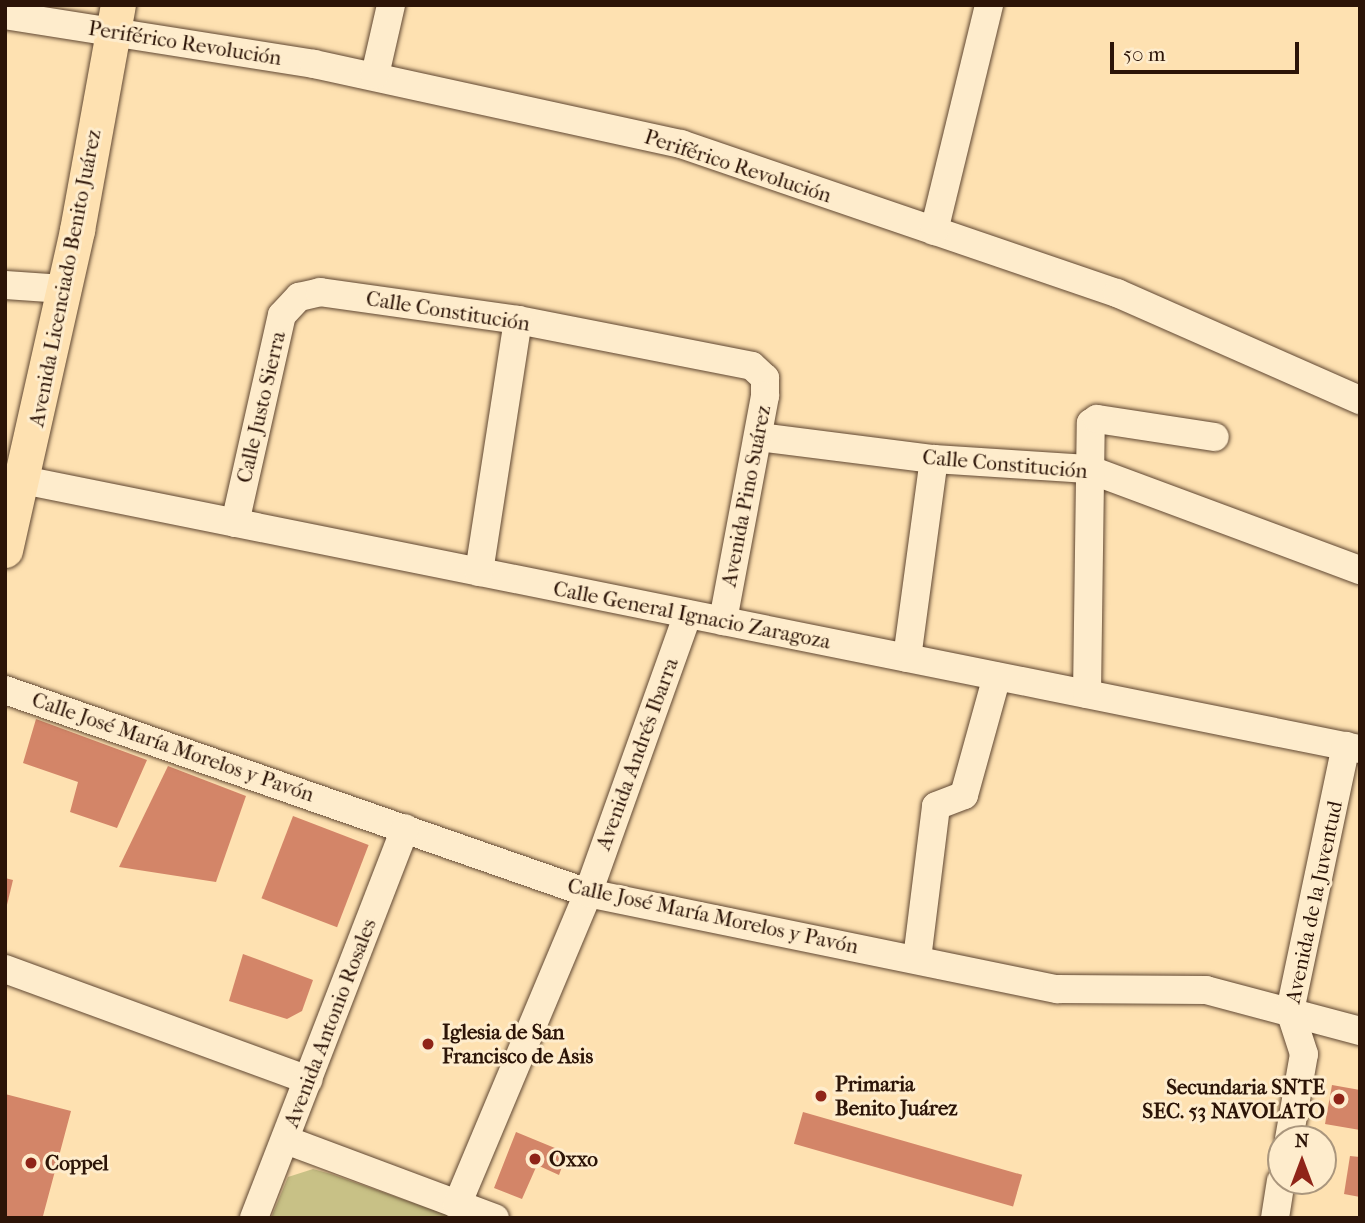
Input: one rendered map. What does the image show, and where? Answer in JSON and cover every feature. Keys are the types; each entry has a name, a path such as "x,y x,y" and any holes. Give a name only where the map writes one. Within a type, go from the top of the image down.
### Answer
{"main road":[{"name":"Avenida Licenciado Benito Juárez","path":"5,550 23,480 64,289 116,18"}],"street":[{"path":"375,75 391,5"},
{"path":"934,232 989,5"},
{"name":"Periférico Revolución","path":"5,15 116,18 681,144 1117,293 1360,400"},
{"path":"5,285 64,289"},
{"name":"Calle Constitución","path":"299,298 320,292 518,320 761,372"},
{"name":"Calle Justo Sierra","path":"235,523 282,315 299,298"},
{"path":"480,572 518,320"},
{"name":"Avenida Pino Suárez","path":"723,621 758,437 766,384 761,372"},
{"path":"1087,694 1088,469 1093,420 1215,437"},
{"name":"Calle Constitución","path":"758,437 934,459 1088,469 1360,570"},
{"path":"907,658 934,459"},
{"name":"Calle General Ignacio Zaragoza","path":"23,480 1353,748"},
{"name":"Avenida Andrés Ibarra","path":"457,1205 588,893 688,614"},
{"path":"918,959 936,806 964,795 997,676"},
{"name":"Calle José María Morelos y Pavón","path":"5,690 588,893 1057,989 1206,990 1360,1031"},
{"name":"Avenida de la Juventud","path":"1291,1125 1304,1054 1290,1011 1353,748"},
{"name":"Avenida Antonio Rosales","path":"254,1218 405,828"},
{"path":"5,969 308,1080"},
{"path":"286,1140 495,1218"},
{"path":"1275,1218 1279,1195"}],"shaded area":[{"path":"313,1169 456,1218 271,1218 288,1177"}],"building":[{"path":"36,719 147,760 117,828 70,812 78,782 23,763"},
{"path":"168,766 246,796 216,882 119,867"},
{"path":"293,816 369,845 337,927 261,898"},
{"path":"5,878 13,880 6,909 5,908"},
{"path":"243,954 313,980 302,1011 287,1019 229,1001"},
{"path":"1332,1085 1360,1090 1360,1130 1325,1124"},
{"name":"Coppel","path":"5,1094 71,1111 43,1216 48,1218 5,1218"},
{"path":"803,1112 1022,1175 1013,1207 794,1144"},
{"name":"Oxxo","path":"516,1132 567,1153 559,1175 537,1165 522,1199 494,1188"},
{"path":"1350,1156 1360,1157 1360,1197 1344,1194"}],"place":[{"name":"Iglesia de San Francisco de Asis","path":"428,1044"},
{"name":"Primaria Benito Juárez","path":"821,1096"},
{"name":"Secundaria SNTE SEC. 53 NAVOLATO","path":"1339,1099"},
{"name":"Oxxo","path":"535,1159"},
{"name":"Coppel","path":"31,1163"}]}
